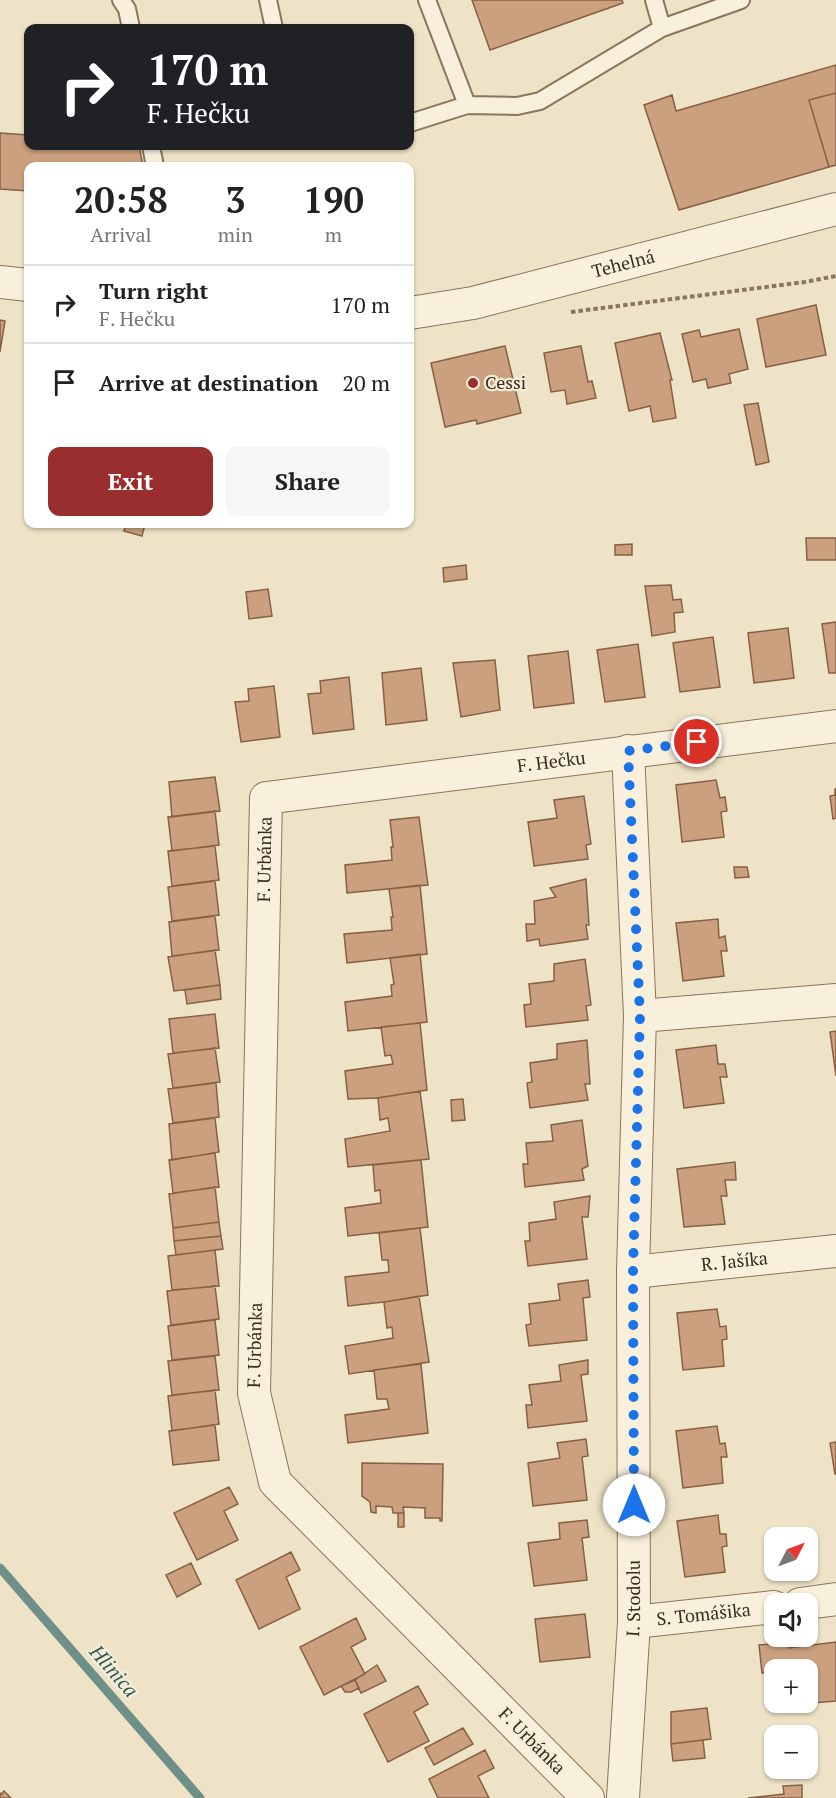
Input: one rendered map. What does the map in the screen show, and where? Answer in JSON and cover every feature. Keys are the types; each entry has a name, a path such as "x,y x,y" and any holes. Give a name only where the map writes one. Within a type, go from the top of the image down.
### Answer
{"street":[{"name":"Tehelná","path":"414,311 473,303 836,209"},
{"path":"0,282 24,285"},
{"name":"F. Hečku","path":"266,798 836,726"},
{"name":"I. Stodolu","path":"623,1798 634,1622 633,1272 640,1016 628,751"},
{"name":"F. Urbánka","path":"266,798 254,1393 275,1482 588,1798"},
{"path":"640,1016 836,1000"},
{"name":"R. Jašíka","path":"633,1272 836,1251"},
{"path":"818,1602 836,1599"},
{"name":"S. Tomášika","path":"634,1622 764,1607"}],"lane":[{"path":"121,0 127,9 129,24"},
{"path":"268,0 273,24"},
{"path":"428,0 467,105"},
{"path":"654,0 662,28"},
{"path":"414,122 467,105 517,105 540,101 662,28 741,0"}],"path":[{"path":"561,313 806,282 836,276"}],"building":[{"path":"472,0 622,0 623,3 490,50"},
{"path":"836,65 836,93 809,100 829,167 679,210 644,105 672,95 676,111"},
{"path":"836,93 836,165 829,167 809,100"},
{"path":"0,133 24,135 24,150 140,150 142,162 24,162 24,191 0,189"},
{"path":"816,305 826,355 766,367 757,319"},
{"path":"0,320 5,321 0,352"},
{"path":"739,329 748,369 729,374 731,383 708,388 706,379 693,382 682,334 699,330 701,337"},
{"path":"660,333 672,380 670,380 676,418 653,422 650,406 629,411 615,343"},
{"path":"505,346 521,413 477,424 476,420 445,427 431,363"},
{"path":"581,346 588,382 592,381 596,398 567,404 565,390 551,392 544,353"},
{"path":"758,403 769,462 756,465 744,405"},
{"path":"125,528 144,528 142,536 124,531"},
{"path":"806,538 836,538 836,560 807,560"},
{"path":"632,544 632,555 615,555 615,545"},
{"path":"466,565 467,579 444,582 443,568"},
{"path":"671,585 673,600 681,599 683,612 674,613 675,632 652,636 645,586"},
{"path":"268,589 272,616 249,619 246,592"},
{"path":"836,622 836,673 829,673 822,624"},
{"path":"788,628 794,678 754,683 748,633"},
{"path":"713,637 720,687 680,692 673,643"},
{"path":"638,644 645,697 605,702 597,650"},
{"path":"568,651 574,703 534,708 528,656"},
{"path":"495,660 500,710 461,717 453,663"},
{"path":"421,668 427,720 386,725 382,673"},
{"path":"349,677 354,729 313,734 308,694 321,693 320,681"},
{"path":"274,686 280,737 241,742 235,702 249,701 248,689"},
{"path":"215,777 220,811 172,817 169,782"},
{"path":"716,780 720,798 725,797 727,811 721,812 724,837 682,842 676,785"},
{"path":"835,789 836,818 833,819 830,796 835,795"},
{"path":"584,796 591,844 586,845 588,859 534,866 528,822 557,818 554,800"},
{"path":"215,811 219,845 172,851 168,817"},
{"path":"419,817 428,885 347,893 345,865 392,860 390,820"},
{"path":"215,846 219,880 172,886 168,851"},
{"path":"734,867 747,867 749,877 735,878"},
{"path":"586,879 588,939 540,946 539,939 527,941 526,924 535,924 534,901 556,897 550,888"},
{"path":"215,881 219,915 172,921 168,887"},
{"path":"420,885 427,954 347,963 344,934 392,930 391,917 393,917 389,889"},
{"path":"215,916 219,950 172,956 169,922"},
{"path":"718,919 719,938 725,936 727,951 721,951 724,976 683,981 676,923"},
{"path":"215,950 220,985 174,991 168,957"},
{"path":"420,954 427,1022 348,1031 345,1002 392,996 391,985 394,984 390,958"},
{"path":"585,959 591,1005 586,1006 588,1020 526,1027 524,1005 531,1004 529,984 554,981 554,964"},
{"path":"220,985 221,999 187,1004 185,990"},
{"path":"215,1014 219,1048 173,1053 169,1019"},
{"path":"420,1023 427,1090 378,1098 348,1099 345,1071 393,1064 391,1055 385,1056 381,1027"},
{"path":"836,1031 836,1076 830,1032"},
{"path":"587,1040 590,1084 585,1084 588,1100 530,1108 527,1083 532,1082 530,1063 557,1059 557,1044"},
{"path":"716,1045 718,1064 725,1064 727,1077 720,1077 724,1103 684,1108 676,1050"},
{"path":"215,1048 220,1082 173,1088 168,1054"},
{"path":"216,1083 219,1117 173,1123 168,1089"},
{"path":"420,1091 429,1159 348,1167 345,1139 390,1131 388,1118 380,1120 378,1098"},
{"path":"463,1099 465,1120 452,1121 451,1100"},
{"path":"215,1118 219,1152 172,1160 169,1124"},
{"path":"582,1120 588,1166 582,1169 584,1180 525,1187 523,1164 528,1164 526,1143 553,1141 551,1125"},
{"path":"215,1153 219,1187 173,1193 169,1160"},
{"path":"421,1160 428,1227 348,1236 345,1208 381,1203 380,1190 375,1191 373,1165"},
{"path":"735,1162 736,1180 725,1180 727,1196 721,1196 725,1224 684,1227 677,1169"},
{"path":"215,1187 219,1222 173,1228 169,1194"},
{"path":"590,1196 588,1217 582,1217 587,1259 528,1266 525,1241 530,1241 529,1223 556,1219 554,1202"},
{"path":"219,1222 221,1236 174,1241 173,1228"},
{"path":"420,1228 428,1295 348,1306 345,1277 389,1272 388,1260 382,1260 379,1233"},
{"path":"221,1236 223,1249 176,1255 174,1241"},
{"path":"215,1250 219,1286 172,1290 168,1256"},
{"path":"588,1280 590,1297 583,1298 587,1340 529,1346 526,1325 531,1324 529,1304 560,1300 558,1284"},
{"path":"215,1286 219,1319 171,1325 167,1291"},
{"path":"419,1296 429,1362 349,1374 345,1346 393,1338 392,1327 387,1328 384,1302"},
{"path":"717,1309 720,1327 726,1326 727,1339 722,1340 724,1366 683,1370 677,1313"},
{"path":"215,1320 219,1355 172,1360 168,1326"},
{"path":"215,1356 219,1390 172,1395 168,1361"},
{"path":"588,1360 588,1374 581,1375 587,1421 528,1428 526,1405 532,1405 529,1385 561,1381 559,1365"},
{"path":"421,1364 428,1433 348,1443 345,1415 389,1409 387,1399 377,1399 374,1370"},
{"path":"215,1390 219,1424 172,1431 168,1396"},
{"path":"215,1425 219,1460 173,1465 169,1431"},
{"path":"717,1426 720,1444 725,1443 727,1457 721,1457 723,1483 683,1488 676,1431"},
{"path":"586,1439 588,1456 582,1457 587,1500 533,1506 528,1463 560,1458 557,1443"},
{"path":"836,1442 836,1474 835,1474 830,1443"},
{"path":"362,1463 443,1464 442,1521 440,1518 425,1518 425,1508 403,1507 404,1513 393,1513 392,1507 376,1506 376,1513 371,1512 370,1502 362,1496"},
{"path":"229,1487 238,1504 224,1511 238,1540 197,1560 174,1513"},
{"path":"398,1513 404,1513 404,1527 398,1527"},
{"path":"718,1515 720,1534 726,1534 727,1546 722,1547 725,1572 685,1577 677,1521"},
{"path":"587,1520 589,1537 582,1538 587,1580 534,1586 528,1543 560,1539 559,1523"},
{"path":"291,1552 300,1570 286,1577 300,1609 259,1629 236,1580"},
{"path":"191,1563 201,1584 177,1597 166,1575"},
{"path":"585,1614 590,1657 540,1662 535,1619"},
{"path":"356,1618 366,1639 351,1647 365,1674 324,1695 300,1647"},
{"path":"836,1642 836,1701 818,1703 818,1659 764,1659 764,1673 762,1673 759,1645 789,1648 818,1647 818,1644"},
{"path":"377,1665 386,1681 361,1693 355,1680"},
{"path":"355,1680 359,1688 345,1692 341,1686"},
{"path":"418,1686 428,1704 414,1712 429,1741 388,1762 364,1714"},
{"path":"707,1708 711,1739 671,1744 671,1712"},
{"path":"463,1728 473,1744 434,1765 425,1748"},
{"path":"703,1740 705,1758 673,1761 671,1744"},
{"path":"485,1750 494,1768 478,1776 489,1798 438,1798 429,1779"},
{"path":"802,1785 802,1798 748,1798 784,1794 783,1786"},
{"path":"4,1791 11,1798 0,1798 0,1793"}],"waterway":[{"name":"Hlinica","path":"0,1568 200,1798"}],"place":[{"name":"Cessi","path":"473,383"}],"route":[{"path":"634,1505 633,1272 640,1016 628,751 697,742"}]}
